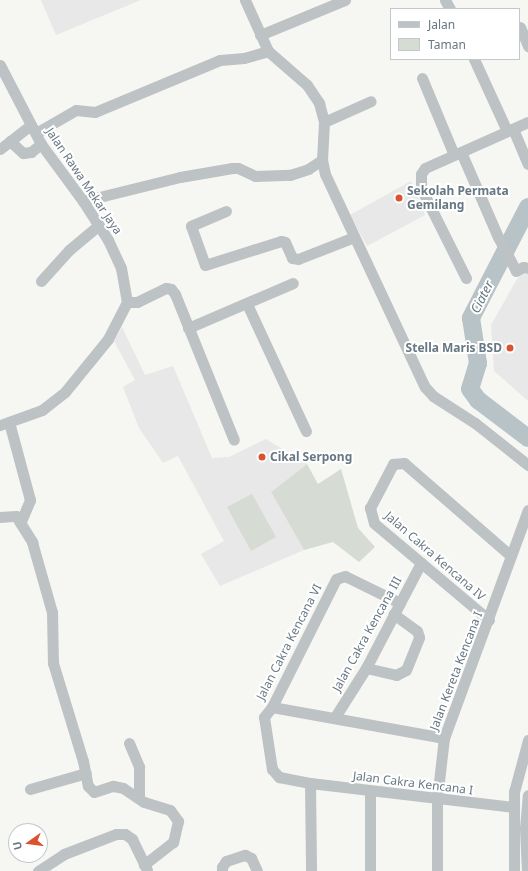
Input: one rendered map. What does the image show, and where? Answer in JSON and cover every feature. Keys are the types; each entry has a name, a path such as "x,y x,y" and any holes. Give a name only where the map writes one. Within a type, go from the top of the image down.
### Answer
{"street":[{"path":"245,0 268,51 306,85 319,103 324,122 322,160 325,174 429,392 475,423 528,465"},
{"path":"260,35 345,0"},
{"path":"520,27 528,46"},
{"path":"0,149 10,141 33,129 76,110 95,112 220,60 244,58 268,51"},
{"path":"475,60 528,164"},
{"name":"Jalan Rawa Mekar Jaya","path":"0,66 41,144 99,225 121,268 127,302"},
{"path":"422,78 501,244 515,268 528,268"},
{"path":"324,122 371,101"},
{"path":"466,278 421,188 420,180 425,168 528,122"},
{"path":"10,141 23,153 31,152 41,144"},
{"path":"83,201 180,178 232,168 238,168 255,176 290,175 308,169 322,160"},
{"path":"226,211 191,226 205,265 281,241 285,242 292,258 298,259 354,237"},
{"path":"41,281 74,245 99,225"},
{"path":"188,328 293,283"},
{"path":"20,523 30,500 4,424 42,410 64,392 108,339 127,302 137,302 166,288 171,289 234,440"},
{"path":"247,304 306,431"},
{"name":"Jalan Cakra Kencana IV","path":"489,620 374,523 370,508 393,464 401,461 510,555"},
{"name":"Jalan Kereta Kencana I","path":"437,871 437,800 444,738 489,620 510,555 528,510"},
{"path":"0,517 16,516 32,542 45,582 54,624 53,663 92,791 119,786 147,804 158,805 170,810 178,821 173,842 146,868 132,839 124,834 116,834 64,854 38,871"},
{"name":"Jalan Cakra Kencana III","path":"335,718 366,668 421,562"},
{"name":"Jalan Cakra Kencana VI","path":"310,783 279,776 272,769 264,717 272,707 338,577 345,576 400,603"},
{"path":"366,668 396,675 406,670 419,637 417,631 394,614"},
{"path":"272,707 444,738"},
{"path":"514,871 512,807 517,773 528,740"},
{"path":"129,743 139,767 138,797"},
{"path":"30,789 86,773"},
{"path":"310,783 311,871"},
{"name":"Jalan Cakra Kencana I","path":"310,783 437,800 512,807"},
{"path":"370,791 370,871"},
{"path":"527,871 525,828 528,795"},
{"path":"222,871 223,864 245,855 251,858 257,871"}],"shaded area":[{"path":"41,0 141,0 56,35"},
{"name":"Sekolah Permata Gemilang","path":"411,181 425,215 367,246 350,215"},
{"name":"Stella Maris BSD","path":"523,274 528,274 528,401 494,371 491,325 517,279"},
{"name":"Cikal Serpong","path":"122,327 145,375 173,366 212,458 229,457 266,439 307,464 271,492 304,550 220,586 201,554 224,541 178,456 163,463 139,428 123,387 135,380 114,341"}],"green space":[{"path":"307,464 318,484 341,469 358,528 375,547 359,562 333,542 304,550 271,492"},
{"path":"252,494 276,537 251,551 227,507"}],"waterway":[{"name":"Ciater","path":"528,207 471,318 478,363 470,389 478,400 528,438"}],"place":[{"name":"Sekolah Permata Gemilang","path":"399,198"},
{"name":"Stella Maris BSD","path":"510,348"},
{"name":"Cikal Serpong","path":"262,457"}]}
